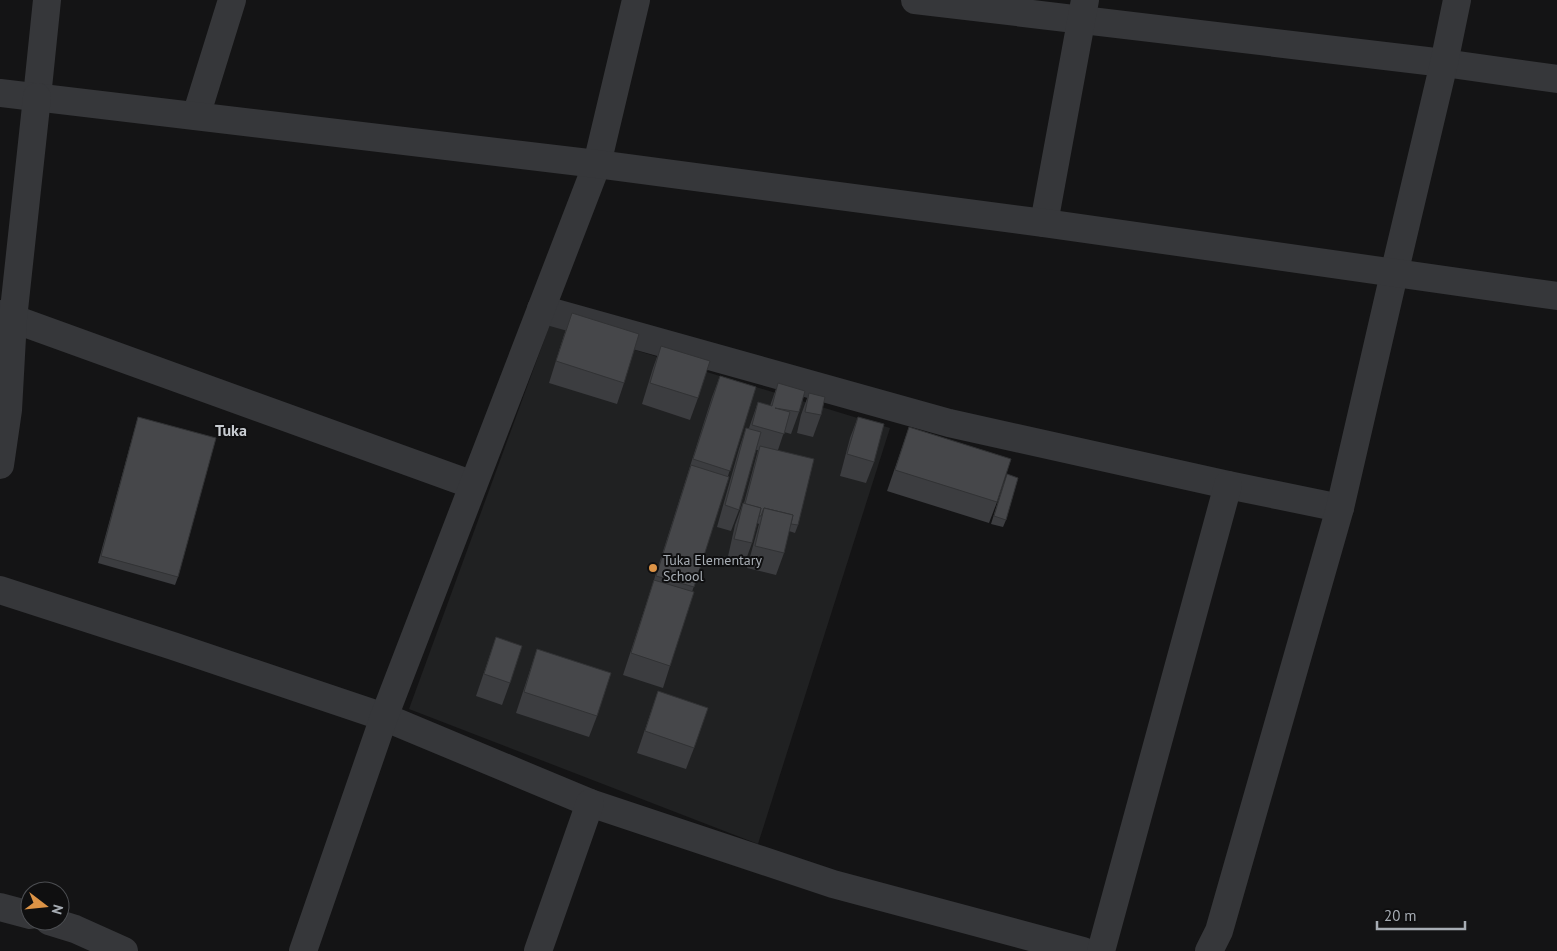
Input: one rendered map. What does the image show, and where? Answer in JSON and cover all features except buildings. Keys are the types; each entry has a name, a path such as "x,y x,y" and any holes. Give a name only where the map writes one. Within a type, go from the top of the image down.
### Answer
{"street":[{"path":"1,457 8,410 7,316 37,97 47,0"},
{"path":"196,116 232,0"},
{"path":"303,951 384,717 597,164 636,0"},
{"path":"915,0 1083,10 1557,79"},
{"path":"1209,951 1219,931 1340,508 1458,0"},
{"path":"1044,223 1083,10"},
{"path":"0,93 597,164 1044,223 1557,296"},
{"path":"541,308 949,423 1228,486 1340,508"},
{"path":"7,316 473,484"},
{"path":"1101,951 1228,486"},
{"path":"0,590 384,717 590,803 833,884 1083,951"},
{"path":"538,951 590,803"},
{"path":"0,908 20,912"},
{"path":"70,927 124,951"}],"shaded area":[{"name":"Tuka Elementary School","path":"550,324 890,428 758,844 409,709"}],"place":[{"name":"Tuka Elementary School","path":"653,568"}],"district":[{"name":"Tuka","path":"231,430"}]}
